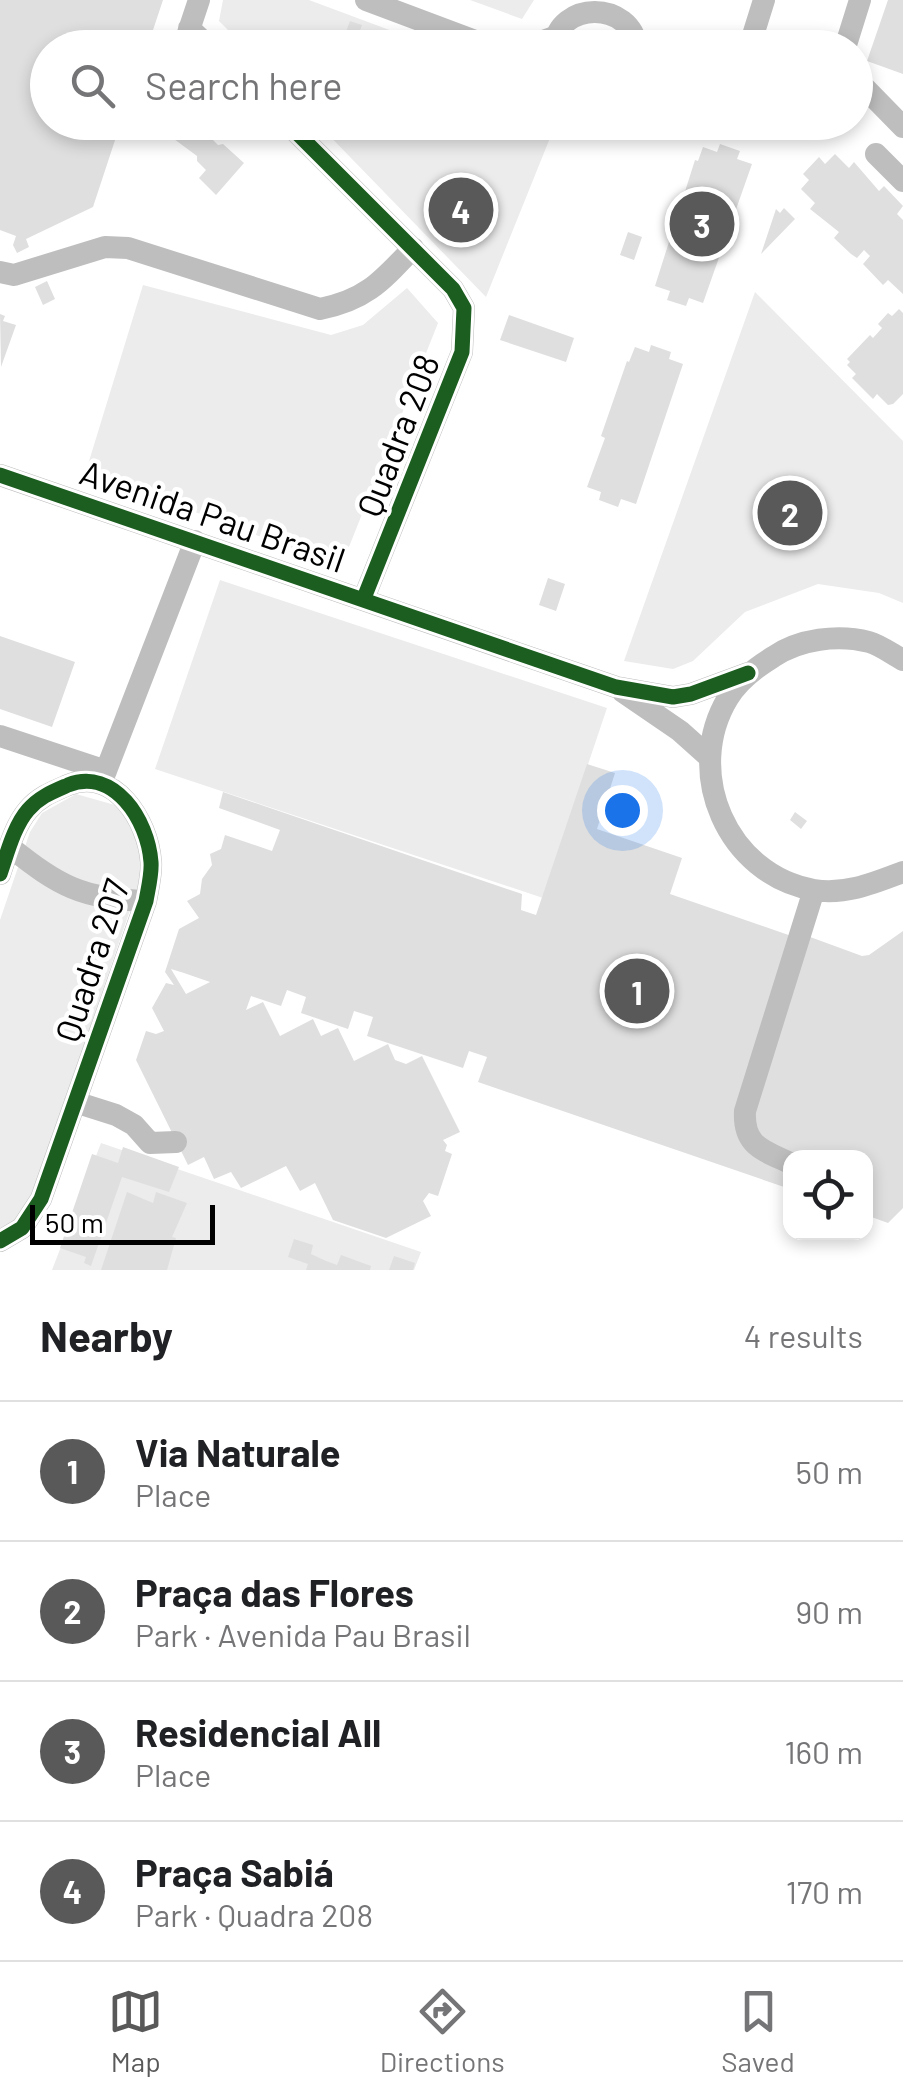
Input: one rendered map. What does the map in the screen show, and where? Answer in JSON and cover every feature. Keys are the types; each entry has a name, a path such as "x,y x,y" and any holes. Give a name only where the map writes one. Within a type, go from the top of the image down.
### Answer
{"street":[{"path":"189,30 199,0"},
{"path":"366,0 446,30"},
{"path":"755,30 764,0"},
{"path":"851,30 860,0"},
{"path":"561,30 570,14 596,5 621,14 632,30"},
{"path":"873,96 903,127"},
{"name":"Quadra 208","path":"304,140 453,289 464,308 462,352 364,598"},
{"path":"876,154 903,181"},
{"path":"0,272 14,275 105,246 128,248 320,309 349,304 374,288 413,248"},
{"name":"Avenida Pau Brasil","path":"0,475 616,687 673,696 691,694 748,673"},
{"path":"104,776 195,541"},
{"path":"903,660 870,642 827,638 785,648 748,673 728,697 715,726 709,757 714,803 736,844 771,874 814,890 861,889 903,872"},
{"name":"Avenida Pau Brasil","path":"616,687 668,722 709,757"},
{"path":"0,736 104,776"},
{"path":"0,874 26,812 44,794 104,776"},
{"name":"Quadra 207","path":"0,1242 22,1228 41,1200 146,901 152,864 143,827 104,776"},
{"name":"Quadra 207","path":"10,847 72,890 107,900 146,901"},
{"path":"783,1160 759,1149 744,1126 745,1110 814,890"},
{"path":"75,1102 116,1114 134,1125 150,1143 176,1142"}],"shaded area":[{"path":"223,0 309,0 389,30 228,30 219,21"},
{"path":"470,0 534,0 522,19"},
{"path":"334,140 549,140 486,297"},
{"path":"143,285 331,335 363,325 407,288 438,323 341,567 86,471"},
{"path":"755,292 903,441 903,603 879,593 818,584 745,612 693,661 673,669 624,661"},
{"path":"220,580 607,708 543,898 155,769"},
{"path":"76,794 122,807 146,837 142,875 26,1215 0,1228 0,920 30,832 42,813"},
{"path":"101,1143 421,1252 414,1270 52,1270"}],"building":[{"path":"0,0 163,0 153,30 30,30 30,140 115,140 93,207 26,239 29,247 17,253 13,245 16,236 0,230"},
{"path":"888,0 903,0 903,74 873,63 873,44"},
{"path":"350,21 362,25 360,30 347,30"},
{"path":"175,140 213,140 244,163 216,195 199,178 206,170 197,156"},
{"path":"720,144 740,151 737,159 752,164 703,303 689,298 686,306 667,300 670,291 655,286 695,160 698,161 703,147 717,152"},
{"path":"835,154 849,168 854,162 879,191 884,186 903,206 897,214 903,220 903,294 888,280 883,285 863,264 870,256 864,250 857,258 851,254 834,238 839,232 810,209 815,203 801,189 809,180 803,174 819,157 825,164"},
{"path":"784,208 795,219 761,254 776,209 780,213"},
{"path":"628,232 642,237 634,260 620,255"},
{"path":"47,281 55,299 43,305 35,287"},
{"path":"899,309 903,313 903,394 888,405 877,394 873,399 852,378 856,374 847,365 847,359 882,328 878,324 888,313 892,316"},
{"path":"0,314 5,316 3,321 16,325 1,367"},
{"path":"509,315 574,338 566,362 500,340"},
{"path":"651,345 671,352 669,359 683,364 636,504 621,499 618,507 599,500 601,492 587,487 627,361 635,347 649,352"},
{"path":"548,578 565,584 556,611 539,605"},
{"path":"0,636 75,662 52,727 0,709"},
{"path":"587,764 615,773 597,829 682,858 670,894 862,956 903,931 903,1208 888,1223 873,1218 873,1150 783,1150 783,1187 478,1082 487,1057 469,1051 463,1068 367,1036 373,1017 354,1011 348,1029 301,1013 306,997 287,990 281,1006 251,996 246,1010 263,1002 280,1036 313,1019 321,1036 338,1028 354,1061 388,1044 395,1060 406,1064 422,1056 460,1132 443,1140 447,1145 445,1151 452,1154 438,1196 429,1193 423,1201 431,1216 386,1238 333,1220 315,1183 300,1191 286,1166 241,1188 231,1172 214,1179 204,1157 188,1165 136,1060 146,1031 164,1031 152,1008 166,983 174,985 165,972 179,929 199,918 187,901 200,894 202,879 212,865 210,854 221,849 225,835 272,851 280,830 219,808 223,792 522,894 521,910 536,915","holes":["171,969 210,982 186,994"]},
{"path":"795,812 807,821 801,829 790,820"},
{"path":"123,1147 179,1167 169,1192 122,1177 91,1266 84,1263 86,1257 60,1248 92,1154 118,1163"},
{"path":"127,1192 153,1203 156,1192 187,1203 172,1237 176,1238 167,1270 101,1270"},
{"path":"294,1239 313,1245 311,1254 326,1261 337,1265 341,1255 371,1266 370,1270 306,1270 308,1264 288,1257"},
{"path":"394,1256 415,1263 413,1270 389,1270"}],"cycle path":[{"path":"304,140 453,289 464,308 462,352 364,598"},
{"path":"0,475 616,687 673,697 748,673"},
{"path":"0,874 15,832 28,810 51,793 85,781 114,790 126,801 143,830 151,862 146,901 41,1199 22,1228 0,1241"}],"place":[{"name":"Praça Sabiá","path":"461,210"},
{"name":"Residencial All","path":"702,224"},
{"name":"Praça das Flores","path":"790,513"},
{"name":"Via Naturale","path":"637,991"}]}
